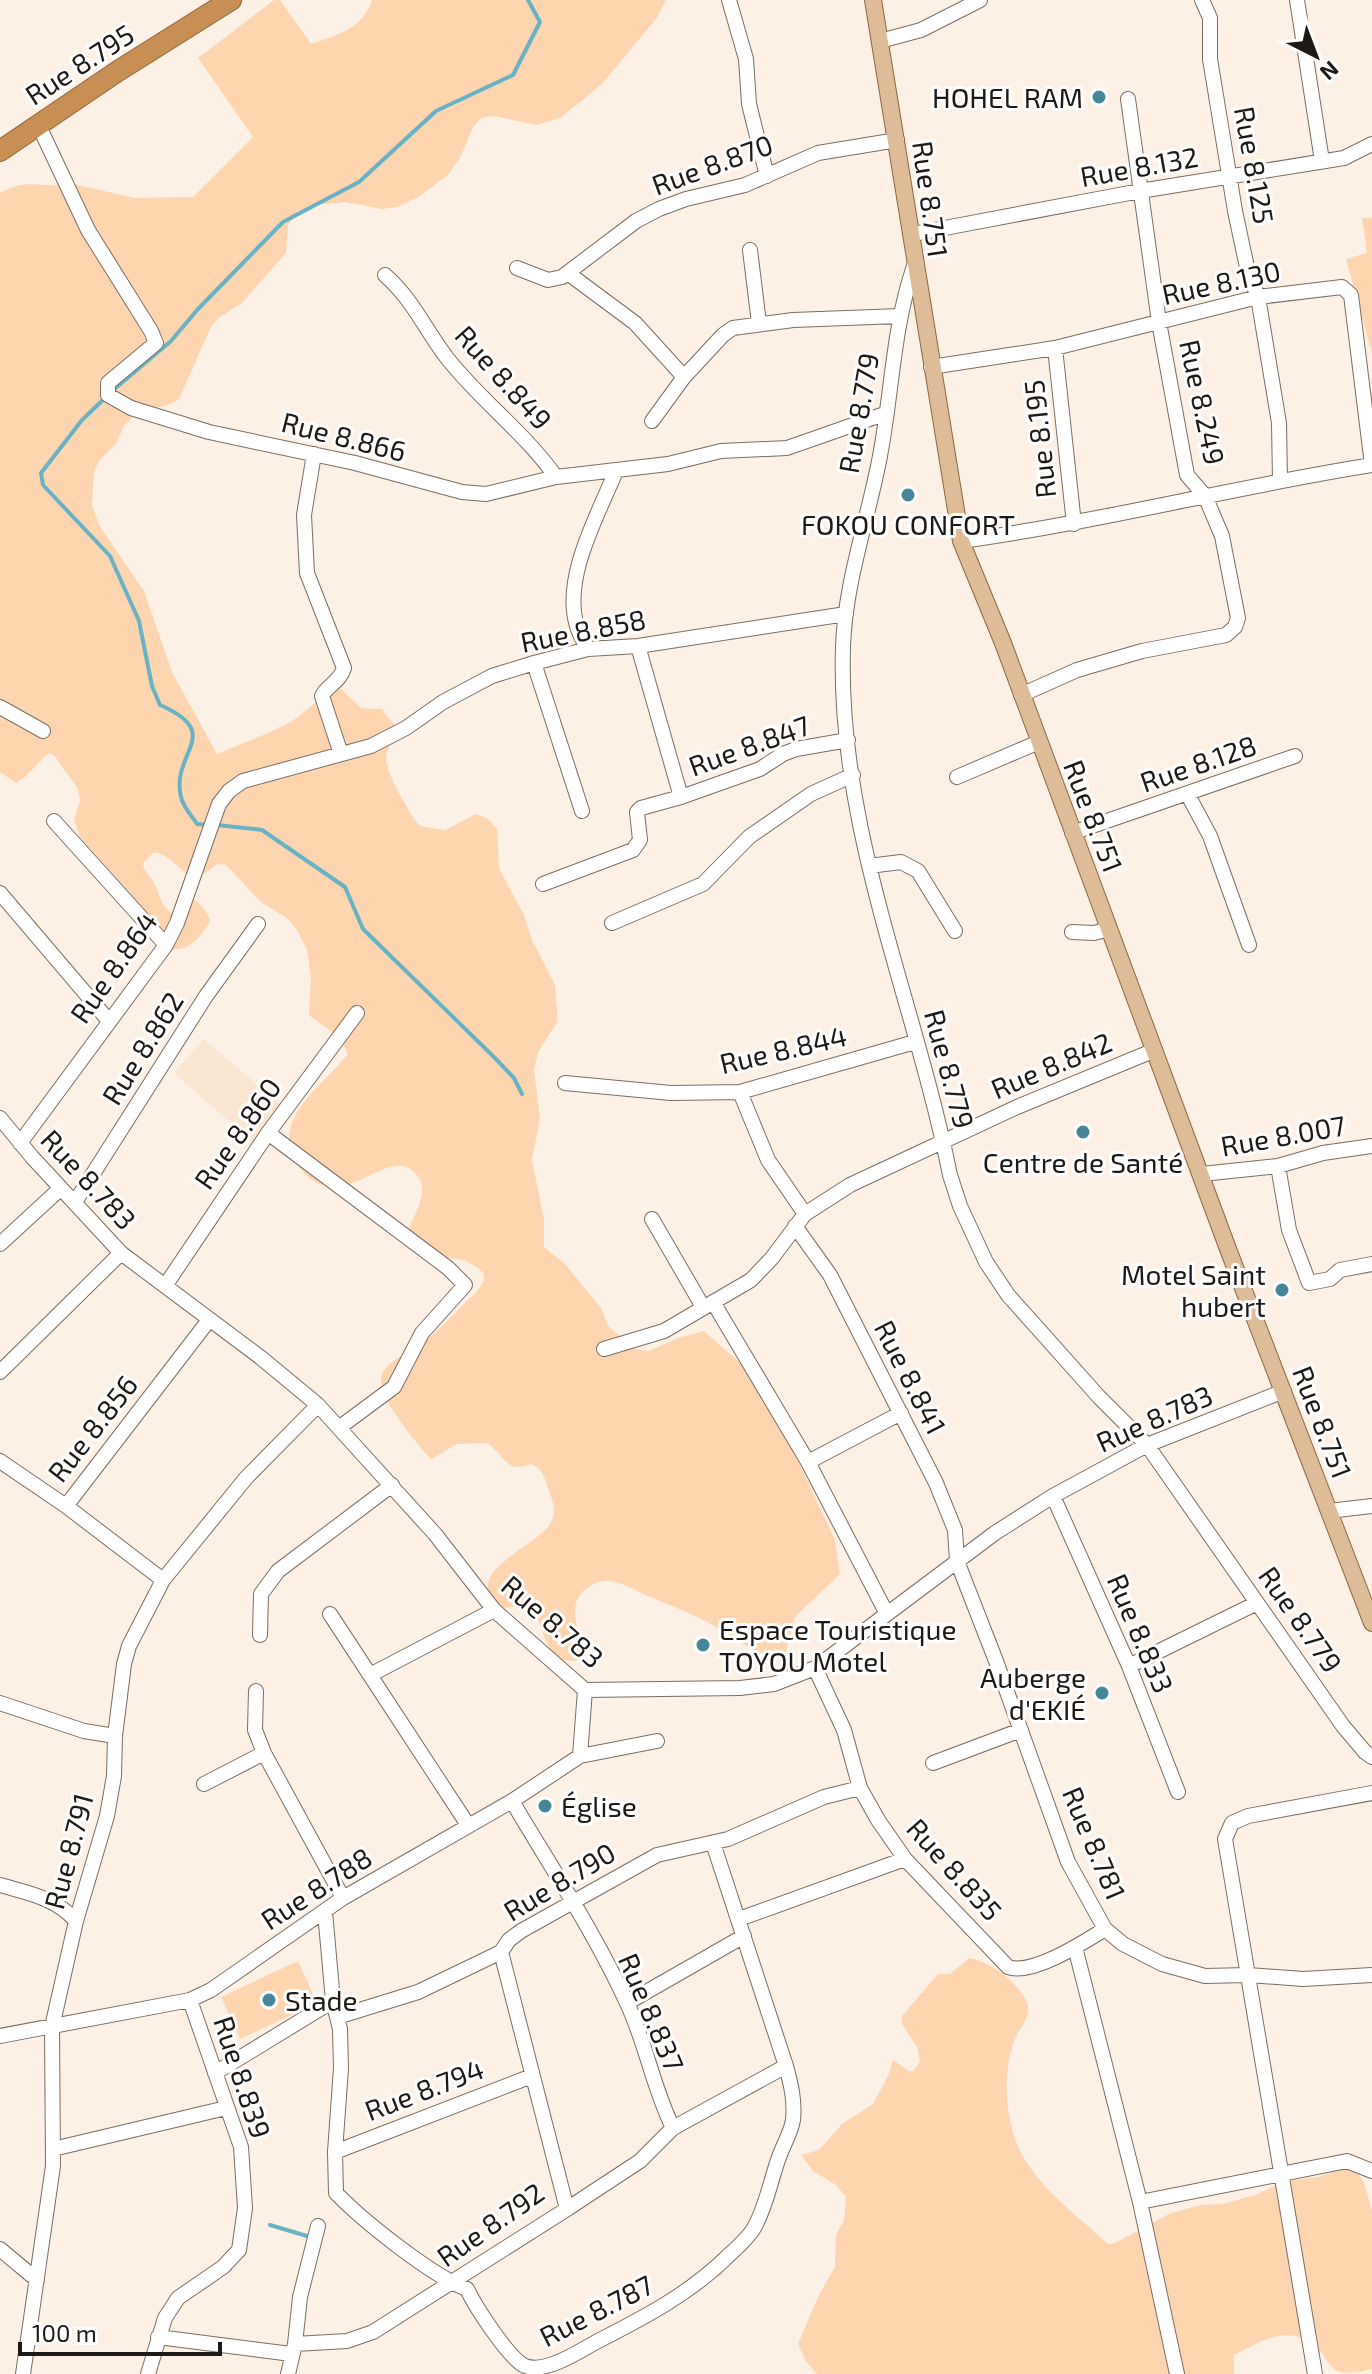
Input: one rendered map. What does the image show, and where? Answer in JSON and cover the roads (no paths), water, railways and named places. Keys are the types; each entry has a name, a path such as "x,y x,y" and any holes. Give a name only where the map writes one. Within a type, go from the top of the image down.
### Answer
{"highway":[{"name":"Rue 8.795","path":"0,151 231,0"}],"main road":[{"name":"Rue 8.751","path":"873,0 961,541 1003,643 1228,1249 1372,1623"}],"street":[{"path":"729,0 746,59 749,104 767,176"},
{"path":"880,41 921,30 980,0"},
{"name":"Rue 8.125","path":"1202,0 1210,18 1210,59 1248,272 1258,297 1279,423 1280,480"},
{"path":"1297,0 1322,161"},
{"name":"Rue 8.249","path":"1021,695 1077,670 1142,651 1226,635 1235,627 1238,618 1222,536 1205,496 1187,475 1159,322 1128,99"},
{"name":"Rue 8.866","path":"38,124 88,230 156,343 108,383 108,395 131,408 165,420 462,492 486,494 556,477 668,464 721,451 787,448 887,413"},
{"name":"Rue 8.870","path":"569,274 648,214 686,199 745,185 818,153 897,140"},
{"name":"Rue 8.132","path":"913,234 1140,191 1344,158 1372,144"},
{"path":"750,250 759,323"},
{"name":"Rue 8.779","path":"914,266 900,316 887,413 846,614 843,647 848,740 869,866 960,1206 986,1262 1008,1295 1147,1445 1343,1726 1372,1757"},
{"path":"517,268 548,280 569,274 635,323 684,377"},
{"name":"Rue 8.849","path":"385,275 410,300 449,360 525,439 556,477"},
{"name":"Rue 8.130","path":"931,367 1055,348 1258,297 1342,287 1348,289 1351,295 1372,465 1280,480 1074,524 961,541"},
{"path":"652,421 684,377 733,328 759,323 900,316"},
{"name":"Rue 8.195","path":"1055,348 1074,524"},
{"path":"314,454 304,515 307,573 344,668 322,696 341,754"},
{"path":"588,649 577,626 574,607 576,579 579,562 616,471"},
{"name":"Rue 8.858","path":"256,776 371,746 492,676 534,663 588,649 638,646 846,614"},
{"name":"Rue 8.847","path":"638,646 681,797 760,769 783,754 848,740"},
{"path":"534,663 582,811"},
{"path":"0,707 43,731"},
{"path":"957,777 1039,742"},
{"name":"Rue 8.128","path":"1072,833 1295,756"},
{"path":"612,923 703,884 749,837 811,794 853,775"},
{"name":"Rue 8.864","path":"20,1143 166,945 177,923 219,804 236,786 256,776"},
{"path":"1188,795 1210,836 1249,945"},
{"path":"543,884 633,850 640,840 637,812 641,808 681,797"},
{"path":"54,821 166,945"},
{"path":"869,866 901,862 918,871 955,931"},
{"path":"0,893 109,1021"},
{"name":"Rue 8.862","path":"75,1202 206,996 258,924"},
{"path":"1072,932 1094,933 1109,929"},
{"name":"Rue 8.860","path":"165,1286 268,1133 357,1013"},
{"name":"Rue 8.844","path":"565,1083 671,1093 740,1092 915,1042"},
{"name":"Rue 8.842","path":"604,1349 664,1331 751,1280 805,1214 850,1185 1017,1107 1155,1050"},
{"path":"740,1092 768,1160 805,1214"},
{"name":"Rue 8.783","path":"0,1118 121,1253 318,1405 435,1534 494,1610 585,1690 740,1688 774,1684 815,1668 957,1561 1053,1496 1147,1445 1284,1391"},
{"path":"268,1133 455,1274 465,1285 422,1333 394,1387 340,1427"},
{"name":"Rue 8.007","path":"1202,1174 1278,1166 1323,1153 1372,1146"},
{"path":"1278,1166 1289,1230 1309,1283 1330,1279 1340,1270 1372,1264"},
{"path":"0,1244 61,1188"},
{"path":"652,1219 808,1462 887,1614"},
{"name":"Rue 8.841","path":"795,1226 830,1275 936,1483 955,1530 957,1561"},
{"path":"0,1372 121,1253"},
{"name":"Rue 8.856","path":"0,1461 66,1506 209,1320"},
{"name":"Rue 8.791","path":"23,2374 53,2166 52,2027 76,1921 107,1816 114,1776 115,1736 124,1664 129,1646 163,1580 246,1478 318,1405"},
{"path":"808,1462 901,1413"},
{"path":"260,1635 261,1594 278,1571 392,1485"},
{"name":"Rue 8.833","path":"1053,1496 1129,1666 1178,1792"},
{"path":"66,1506 163,1580"},
{"path":"1329,1511 1372,1506"},
{"name":"Rue 8.781","path":"957,1561 1068,1862 1105,1929 1123,1944 1162,1964 1205,1976 1303,1979 1372,1975"},
{"path":"1129,1666 1257,1603"},
{"path":"370,1675 494,1610"},
{"path":"330,1614 468,1825"},
{"name":"Rue 8.835","path":"815,1668 844,1730 860,1788 905,1859 1008,1967 1018,1971 1029,1968 1075,1947"},
{"path":"585,1690 580,1756 657,1741"},
{"path":"256,1691 255,1730 264,1753 343,1898"},
{"path":"0,1703 84,1731 115,1736"},
{"path":"933,1763 1021,1730"},
{"path":"204,1784 264,1753"},
{"name":"Rue 8.788","path":"0,2036 190,2000 211,1990 343,1898 512,1801 580,1756"},
{"name":"Rue 8.790","path":"337,2017 418,1992 501,1952 509,1940 521,1931 657,1855 713,1843 824,1797 860,1788"},
{"path":"1315,2374 1225,1839 1232,1823 1248,1816 1372,1793"},
{"name":"Rue 8.837","path":"512,1801 627,2003 648,2057 663,2109 673,2128"},
{"name":"Rue 8.787","path":"325,1912 341,2068 335,2152 336,2193 352,2209 451,2283 467,2289 474,2305 513,2358 527,2367 543,2367 564,2359 672,2301 705,2279 743,2242 752,2232 764,2208 780,2153 793,2122 792,2090 786,2066 713,1843"},
{"path":"739,1919 905,1859"},
{"path":"0,1885 40,1896 76,1921"},
{"path":"1105,1929 1075,1947 1140,2202 1177,2374"},
{"path":"627,2003 744,1936"},
{"name":"Rue 8.792","path":"158,2337 293,2349 347,2341 373,2332 567,2209 501,1952"},
{"name":"Rue 8.839","path":"148,2374 158,2337 178,2298 223,2267 239,2250 245,2208 241,2147 190,2000"},
{"path":"215,2073 333,2001"},
{"path":"567,2209 640,2161 673,2128 786,2066"},
{"name":"Rue 8.794","path":"335,2152 532,2076"},
{"path":"53,2149 226,2108"},
{"path":"1140,2202 1347,2161 1372,2171"},
{"path":"288,2374 300,2297 318,2226"},
{"path":"0,2249 37,2280"}],"waterway":[{"path":"111,392 171,341 283,222 359,182 436,111 513,75 540,22 528,0"},
{"path":"105,398 82,420 41,473 43,485 110,556 139,621 152,686 160,705 179,715 190,725 193,735 182,768 182,801 197,824 209,825"},
{"path":"217,825 262,830 345,887 363,929 495,1058 514,1078 522,1094"},
{"path":"270,2225 307,2236"}],"place":[{"name":"HOHEL RAM","path":"1099,97"},
{"name":"FOKOU CONFORT","path":"908,495"},
{"name":"Centre de Santé","path":"1083,1132"},
{"name":"Motel Saint hubert","path":"1282,1290"},
{"name":"Espace Touristique TOYOU Motel","path":"703,1645"},
{"name":"Auberge d'EKIÉ","path":"1102,1693"},
{"name":"Église","path":"545,1806"},
{"name":"Stade","path":"269,2000"}]}
